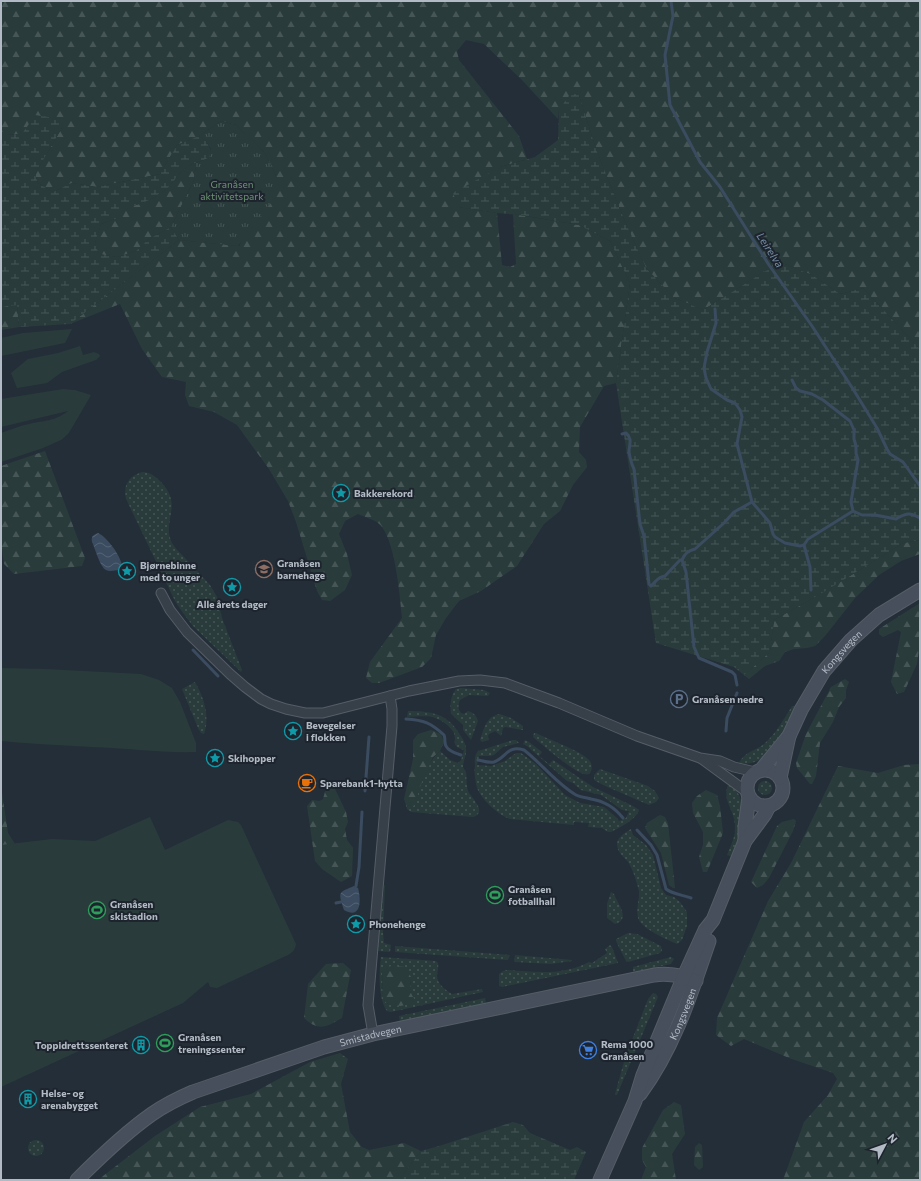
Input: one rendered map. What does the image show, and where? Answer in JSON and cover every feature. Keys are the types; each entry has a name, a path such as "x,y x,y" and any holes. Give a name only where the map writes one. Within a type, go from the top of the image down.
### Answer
{"main road":[{"name":"Kongsvegen","path":"600,1180 635,1101 643,1075 690,978 706,930 713,920 745,841 765,814 769,806 782,795 783,784 780,778 789,736 802,710 824,671 851,640 880,615 920,590"},
{"name":"Kongsvegen","path":"745,841 748,780 789,736"},
{"path":"758,771 772,771 780,778"},
{"path":"748,794 758,805 769,806"},
{"name":"Smistadvegen","path":"77,1180 129,1132 152,1114 174,1101 193,1092 324,1046 372,1034 654,975 672,974 690,978"}],"street":[{"path":"161,593 179,623 245,687 271,704 286,709 305,713 323,713 409,691 459,681 480,680 505,683 560,703 637,736 700,758 720,761 734,766 758,771"},
{"path":"372,1034 368,1005 392,726 390,696"},
{"path":"700,758 748,794"}],"green space":[{"path":"1,1 920,1 920,349 863,288 840,294 812,275 780,262 703,310 673,297 646,268 624,219 596,149 579,95 559,110 558,119 522,80 484,44 466,40 457,51 459,60 519,136 527,159 500,167 458,207 497,213 502,265 510,267 516,264 513,214 579,225 610,241 630,283 616,383 604,386 580,427 579,452 586,460 587,467 573,485 560,511 544,524 517,566 481,591 459,601 446,618 436,635 431,658 422,667 379,683 372,683 366,678 370,662 402,618 396,567 389,540 384,530 378,523 358,514 345,521 339,534 347,554 352,575 345,590 330,601 322,600 317,591 288,501 269,469 237,425 214,412 189,406 185,395 186,382 162,377 142,349 120,304 70,324 179,240 239,246 276,176 265,153 236,125 221,121 199,136 177,145 160,174 97,187 72,183 53,192 38,183 35,174 63,126 22,134 5,135 1,129"},
{"path":"571,93 579,95 596,149 624,219 646,268 673,297 703,310 780,262 812,275 840,294 863,288 920,349 920,540 903,543 824,592 774,620 770,652 744,675 734,667 656,643 616,383 630,283 610,241 579,225 521,215 458,207 453,193 500,167 535,157 558,140 559,110"},
{"path":"35,115 55,118 63,126 35,174 38,183 53,192 72,183 97,187 160,174 177,145 199,136 206,141 211,150 209,158 190,165 180,173 168,188 150,200 126,209 118,218 101,224 95,243 99,254 117,257 136,251 149,239 171,227 179,240 70,324 19,327 17,305 1,307 1,129 6,135 22,134"},
{"name":"Granåsen aktivitetspark","path":"221,121 236,125 265,153 276,176 271,203 238,246 179,240 171,227 194,180 196,163 209,158 211,149 206,141 199,136"},
{"path":"196,163 194,180 171,227 149,239 136,251 117,257 99,254 95,243 101,224 118,218 125,209 150,200 168,188 180,173 190,165"},
{"path":"17,304 19,327 1,330 1,307"},
{"path":"72,329 65,343 1,356 1,338 23,333"},
{"path":"80,346 83,355 94,352 100,356 96,360 62,372 47,383 17,388 11,373 28,359 58,353"},
{"path":"63,389 75,390 91,395 68,434 61,440 43,448 1,462 1,433 25,425 54,419 68,411 1,427 1,399"},
{"path":"45,451 85,558 82,566 14,574 4,564 1,541 1,466"},
{"path":"142,472 154,476 168,491 172,506 169,535 172,543 210,585 217,597 222,618 242,670 241,672 193,626 175,601 126,499 125,490 128,482 133,476"},
{"path":"920,540 920,554 901,561 879,575 855,598 825,636 815,646 785,652 779,661 765,666 749,679 744,675 770,652 774,620 824,592 903,543"},
{"path":"920,603 920,642 917,664 904,692 897,694 891,682 901,632 898,630 883,637 879,634 879,629"},
{"path":"1,668 141,674 159,680 172,688 180,702 196,743 196,752 1,741"},
{"path":"845,679 849,682 846,690 846,698 839,707 833,722 820,743 816,776 812,784 810,784 797,768 796,763 806,734 831,687"},
{"path":"195,682 201,694 205,708 206,728 204,734 201,733 198,728 182,689"},
{"path":"456,689 484,690 490,693 488,696 469,695 460,700 459,710 461,713 464,714 468,711 476,716 478,721 471,740 463,730 463,725 451,714 453,695"},
{"path":"792,706 795,707 781,736 768,754 759,760 750,763 739,763 744,756 764,744 772,736"},
{"path":"408,711 431,713 444,718 450,722 463,740 466,754 463,767 466,772 468,791 478,805 479,812 477,815 473,817 411,812 407,809 406,805 413,806 417,798 419,786 429,764 436,755 440,751 450,760 458,763 461,760 464,750 455,745 454,733 451,728 443,722 432,717 407,717"},
{"path":"500,714 511,718 523,726 523,730 505,727 503,728 501,736 495,731 489,734 489,740 482,742 480,740 484,727 492,717"},
{"path":"431,730 441,734 444,742 440,751 433,757 419,789 416,803 413,806 406,805 404,799 413,759 413,740 418,734"},
{"path":"534,733 585,756 591,762 592,767 589,774 579,772 565,763 533,737"},
{"path":"516,740 519,743 503,747 494,755 479,756 477,765 491,766 505,761 516,753 521,753 536,764 565,795 580,803 604,807 619,821 626,818 629,811 622,810 601,795 581,790 573,783 567,781 523,744 525,740 542,752 539,756 549,764 553,760 593,787 633,806 639,810 638,813 627,823 611,832 608,832 602,828 588,827 589,823 574,822 574,825 510,819 505,817 494,810 480,794 476,784 475,758 478,751"},
{"path":"920,764 920,1180 783,1180 804,1122 828,1095 837,1079 833,1073 789,1058 744,1039 731,1046 716,1035 717,1018 768,901 791,863 838,766 878,773 904,765"},
{"path":"600,769 648,786 655,791 659,798 656,802 649,805 603,785 594,780 594,775"},
{"path":"762,781 768,781 772,785 772,791 768,795 762,795 758,791 758,785"},
{"path":"729,782 739,795 742,811 740,831 733,857 727,855 735,833 734,819 726,794"},
{"path":"1,786 8,833 27,863 1,894"},
{"path":"334,787 346,812 348,822 345,829 347,840 353,848 352,876 341,882 322,869 315,861 307,806 312,800 320,801 323,799 326,788"},
{"path":"706,790 717,795 720,806 723,833 707,872 703,872 699,857 703,845 703,832 693,813 692,803 697,796"},
{"path":"660,815 665,817 668,823 675,888 669,885 661,853 645,828 647,823"},
{"name":"Granåsen skistadion","path":"150,817 165,850 228,820 238,822 241,825 296,944 294,949 288,955 217,988 210,987 208,982 183,1003 1,1087 1,845 52,839 95,841"},
{"path":"794,819 796,821 793,831 769,878 763,885 757,888 751,882 777,826 782,822"},
{"path":"631,829 633,835 646,845 653,855 661,888 666,895 674,897 680,902 687,912 687,926 682,940 677,944 647,929 638,918 637,911 639,891 637,884 630,865 619,852 617,847 617,841 620,837"},
{"path":"385,885 383,933 384,943 391,945 390,952 378,951"},
{"path":"611,892 614,894 623,915 620,922 615,924 607,918 607,904"},
{"path":"628,933 637,934 661,946 662,951 660,953 628,962 626,961 616,939"},
{"path":"610,945 618,963 502,987 499,986 499,974 503,971 549,972 569,969 589,962 592,963 607,953 605,949"},
{"path":"395,946 510,955 508,960 395,952"},
{"path":"515,955 572,961 551,964 515,962"},
{"path":"381,957 436,961 438,963 438,980 443,987 452,994 482,989 483,992 391,1012 387,1011 384,1006 381,992","holes":["382,971 411,977 410,991 414,999 388,1004 383,999"]},
{"path":"671,957 674,959 671,964 633,972 633,967"},
{"path":"343,963 351,970 342,1018 327,1026 318,1027 304,1018 308,984 326,964"},
{"path":"391,966 405,967 411,977 410,991 414,999 412,1004 400,1006 388,1004 383,999 382,970"},
{"path":"653,993 658,997 617,1095 615,1095 625,1058 648,999"},
{"path":"485,998 486,1004 400,1022 399,1016"},
{"path":"340,1053 348,1059 341,1084 350,1132 362,1147 369,1150 404,1143 421,1151 399,1180 99,1180 155,1136 200,1107 251,1094 310,1062"},
{"path":"674,1102 681,1105 685,1134 672,1154 676,1180 641,1180 646,1167 642,1160 642,1148 663,1110"},
{"path":"513,1122 523,1125 530,1133 570,1150 577,1147 586,1152 574,1180 399,1180 421,1151"},
{"path":"33,1140 39,1140 44,1145 42,1154 39,1156 33,1156 28,1151 28,1145"},
{"path":"699,1143 702,1145 703,1167 699,1170 694,1165 695,1147"}],"water":[{"path":"98,533 109,542 119,556 122,565 119,570 108,571 102,565 92,542 93,536"},
{"path":"354,886 358,888 360,902 357,910 350,912 344,910 340,896 342,892"}],"waterway":[{"name":"Leirelva","path":"671,1 673,16 665,55 670,105 700,162 720,187 769,265 812,326 853,389 877,428 890,454 903,462 920,486"},
{"path":"715,309 716,323 707,352 704,368 706,378 711,389 727,400 735,403 740,410 742,417 737,444 752,502 770,523 775,537 785,543 800,546 804,545 808,539 853,511 862,515 875,515 896,519 908,514 920,518"},
{"path":"792,380 796,388 800,391 812,394 823,400 850,421 854,430 858,460 851,502 853,511"},
{"path":"622,434 626,433 630,440 629,452 634,469 640,524 644,536 649,584 651,586 658,579 665,576 680,560 682,560 687,553 695,549 734,512 752,502"},
{"path":"804,545 810,567 811,590"},
{"path":"682,560 686,572 694,647 699,658 732,672 735,675 737,685"},
{"path":"193,650 218,676"},
{"path":"726,731 727,718 737,693"},
{"path":"406,719 423,721 435,728 444,735 445,745 448,749 461,755"},
{"path":"365,791 369,737"},
{"path":"478,760 494,762 510,750 524,750 569,790 578,796 605,803 613,808 623,818"},
{"path":"356,886 359,867 362,812"},
{"path":"637,830 651,845 657,855 666,889 668,891 691,898"},
{"path":"336,903 341,902"}],"place":[{"name":"Bakkerekord","path":"341,493"},
{"name":"Granåsen barnehage","path":"264,569"},
{"name":"Bjørnebinne med to unger","path":"127,571"},
{"name":"Alle årets dager","path":"232,587"},
{"name":"Granåsen nedre","path":"679,699"},
{"name":"Bevegelser i flokken","path":"293,731"},
{"name":"Skihopper","path":"215,758"},
{"name":"Sparebank1-hytta","path":"307,783"},
{"name":"Granåsen fotballhall","path":"495,895"},
{"name":"Granåsen skistadion","path":"97,910"},
{"name":"Phonehenge","path":"356,924"},
{"name":"Granåsen treningssenter","path":"165,1043"},
{"name":"Toppidrettssenteret","path":"141,1045"},
{"name":"Rema 1000 Granåsen","path":"588,1050"},
{"name":"Helse- og arenabygget","path":"28,1099"}]}
